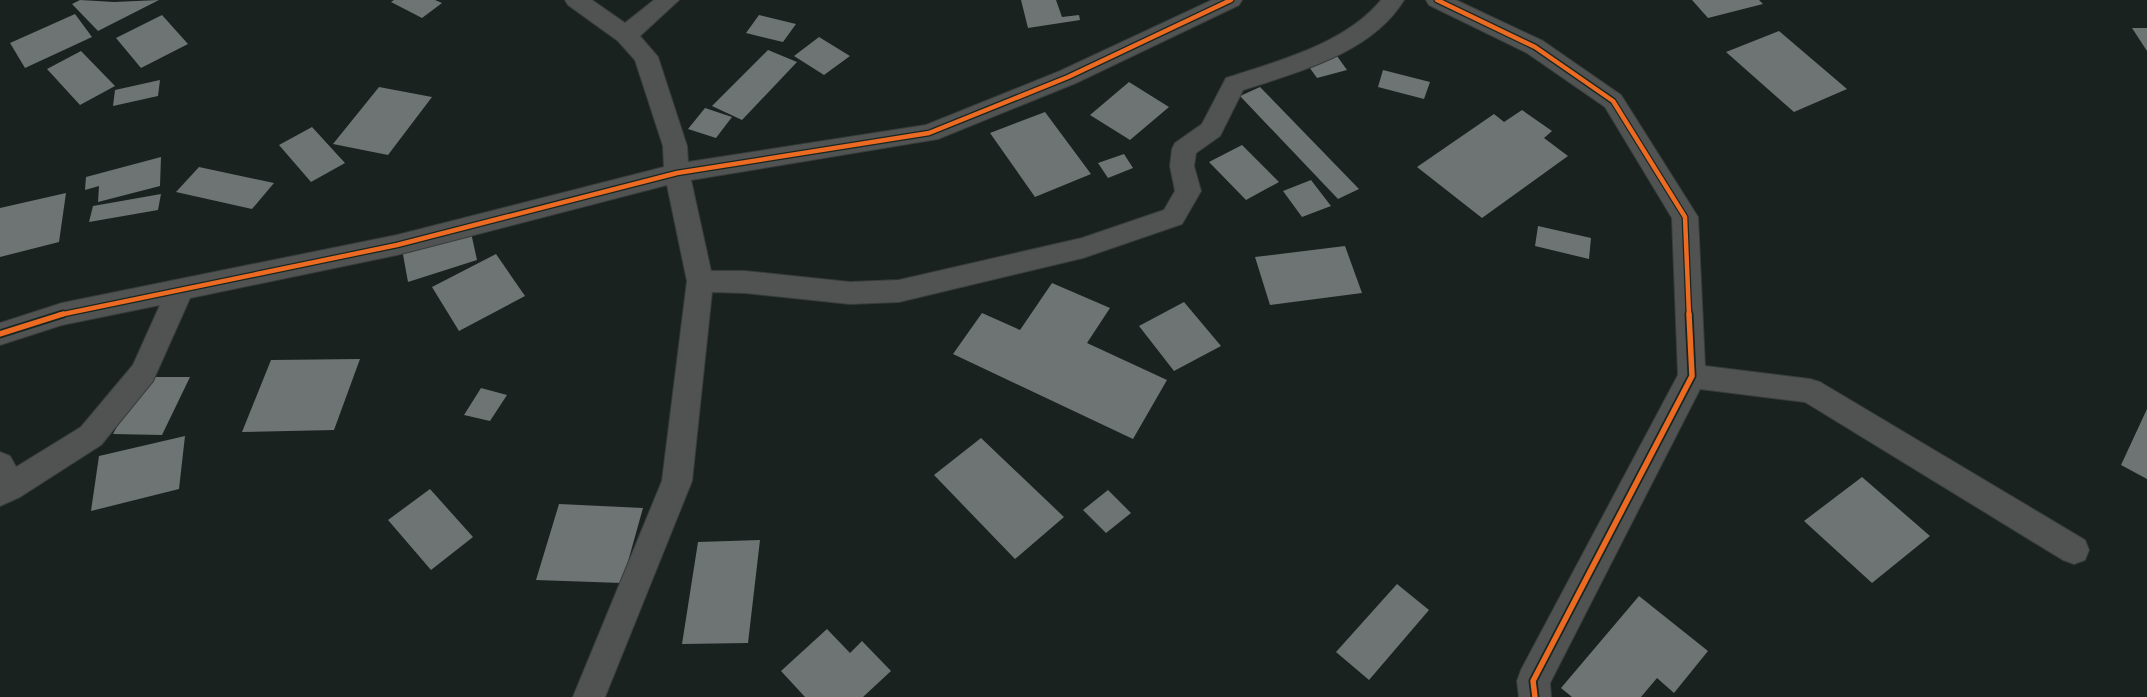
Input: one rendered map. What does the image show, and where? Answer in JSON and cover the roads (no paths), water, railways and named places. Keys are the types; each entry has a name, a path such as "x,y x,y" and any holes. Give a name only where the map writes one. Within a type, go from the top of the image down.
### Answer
{"street":[{"path":"576,0 626,35 646,57 675,146 677,173 700,281 677,481 589,697"},
{"path":"626,35 668,0"},
{"path":"0,334 62,314 396,245 677,173 929,133 1068,77 1230,0"},
{"path":"700,281 746,282 850,293 899,291 1084,248 1173,217 1188,191 1182,166 1184,150 1211,130 1234,84 1294,65 1354,34 1386,13 1393,0"},
{"path":"1437,0 1535,47 1613,101 1685,217 1692,376 1533,681 1535,697"},
{"path":"3,482 91,436 143,372 180,290"},
{"path":"1692,376 1810,391 2074,550"}]}
